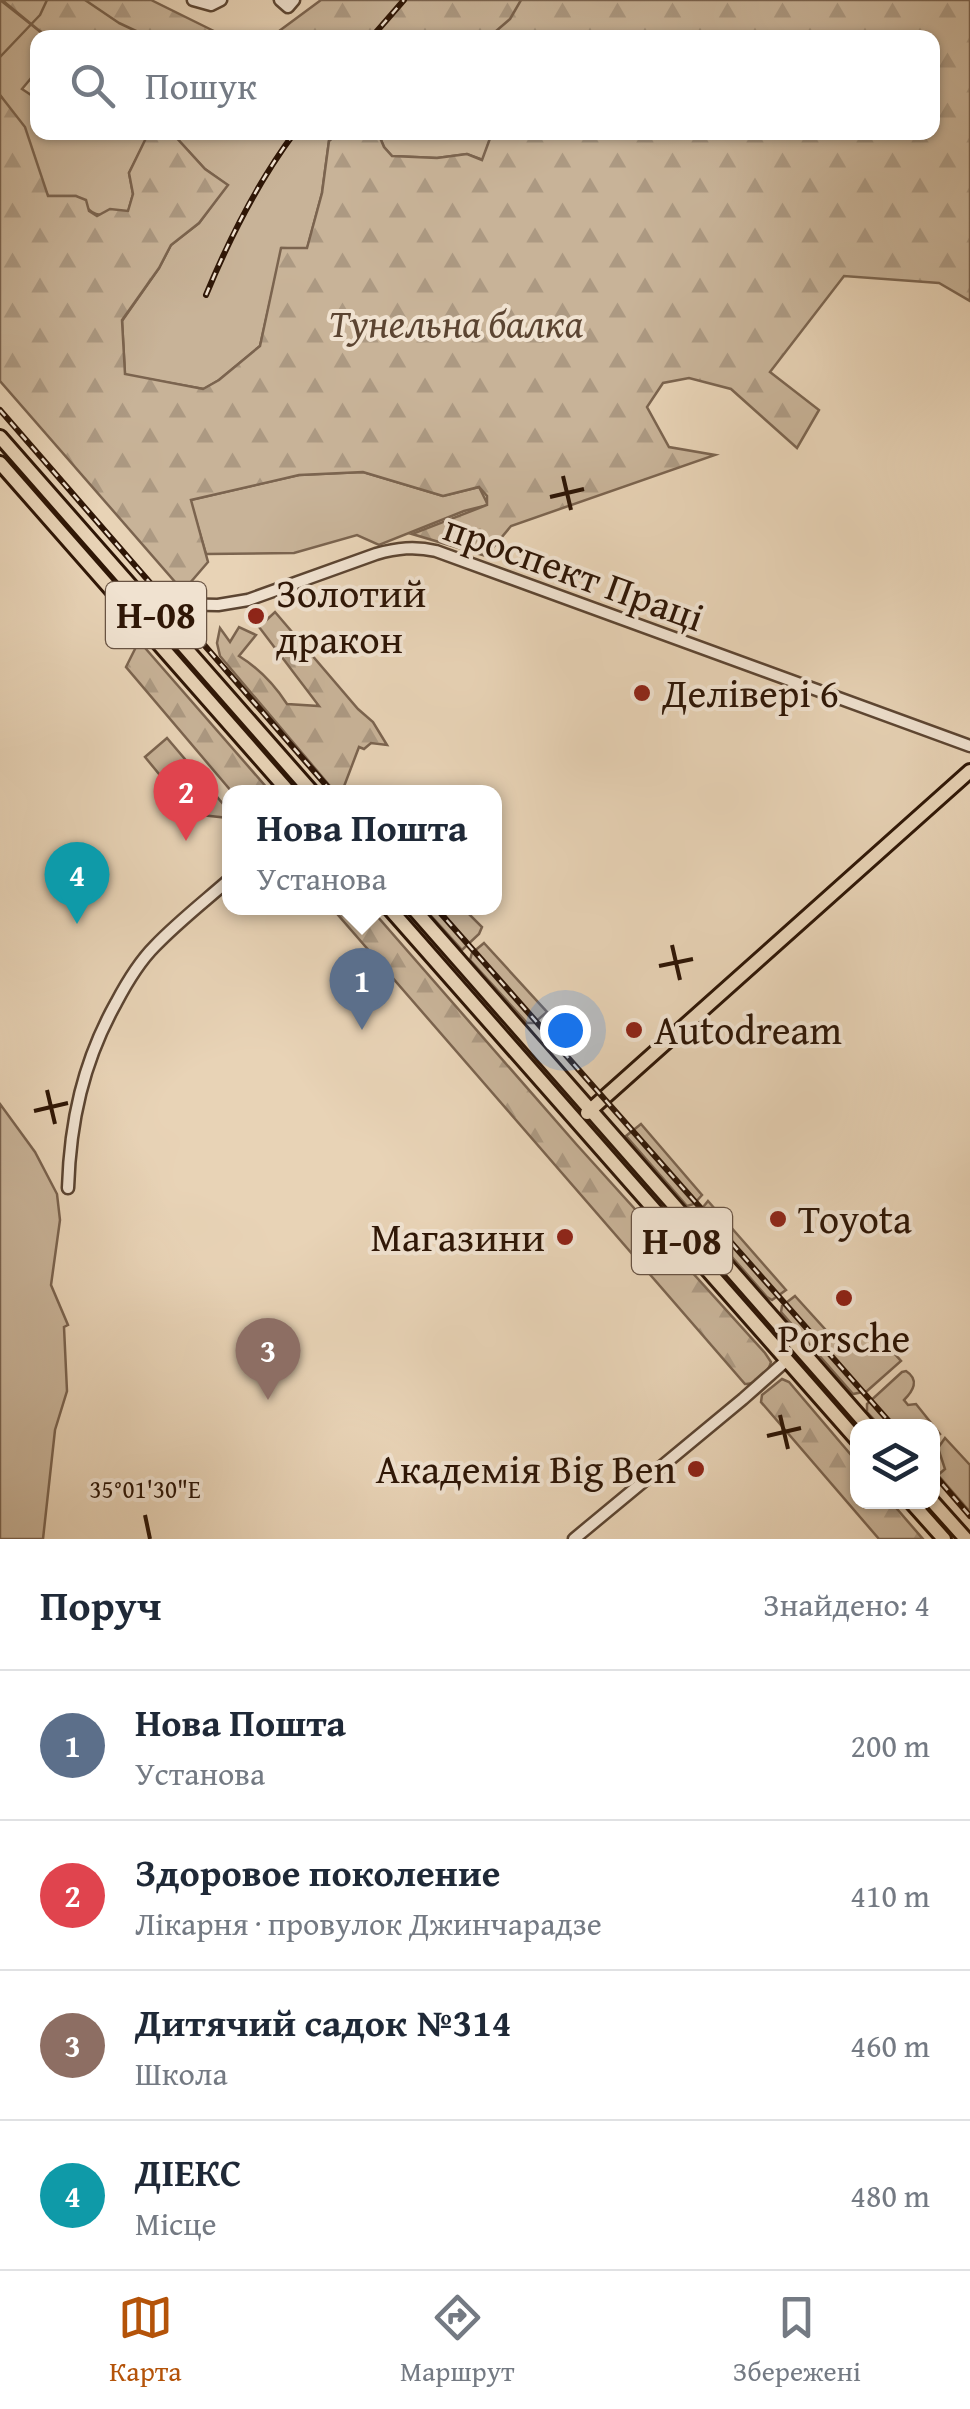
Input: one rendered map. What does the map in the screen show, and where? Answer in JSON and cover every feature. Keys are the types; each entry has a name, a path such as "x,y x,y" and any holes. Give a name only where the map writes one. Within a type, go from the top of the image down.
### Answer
{"main road":[{"name":"Н-08","path":"0,437 306,785"},
{"name":"Н-08","path":"0,463 284,785"},
{"path":"138,621 151,609"},
{"path":"578,1122 970,772"},
{"name":"Н-08","path":"395,915 850,1433"},
{"name":"Н-08","path":"419,915 862,1419"},
{"path":"917,1509 944,1539"},
{"path":"939,1509 966,1539"}],"street":[{"path":"193,0 211,5 221,0"},
{"path":"280,0 288,7 294,0"},
{"name":"проспект Праці","path":"151,609 168,604 218,605 248,600 376,554 418,548 970,746"},
{"path":"68,1188 74,1116 83,1077 102,1029 152,948 222,886"},
{"path":"574,1539 786,1360"}],"green space":[{"path":"0,0 38,30 30,30 30,79 22,89 30,94 30,140 146,140 129,173 133,194 128,212 98,214 76,196 48,196 0,95"},
{"path":"2,0 151,0 212,30 38,30"},
{"name":"Тунельна балка","path":"321,0 970,0 970,301 939,283 844,276 770,372 819,410 797,448 731,389 689,378 663,383 647,407 669,447 715,455 511,526 486,556 412,534 487,505 487,496 479,487 443,496 363,472 299,475 191,500 208,562 183,591 0,381 0,95 25,127 48,196 86,200 89,211 97,216 110,209 128,211 133,194 129,173 145,140 178,140 205,169 228,185 199,223 171,245 122,320 125,374 203,389 260,346 281,248 307,248 322,193 330,140 381,140 392,156 437,158 467,154 482,160 489,140 940,140 940,30 280,30"},
{"path":"178,140 330,140 307,249 282,248 260,346 204,389 125,375 122,321 171,245 199,223 227,185 205,169"},
{"path":"381,140 490,140 483,160 467,154 437,158 392,156"},
{"path":"363,472 443,496 479,487 488,505 379,545 357,535 294,553 206,554 190,500 299,475"},
{"path":"275,612 373,722 387,745 371,743 364,749 359,747 345,785 329,785 220,656 220,628 230,642 239,627 256,635 239,656 266,677 287,704 319,706 259,627"},
{"path":"139,641 265,785 226,785 126,667"},
{"path":"167,738 222,803 222,817 192,814 145,757"},
{"path":"338,915 376,915 765,1353 771,1362 767,1370 761,1378 745,1384"},
{"path":"430,915 470,915 482,927 462,950"},
{"path":"484,943 547,1012 534,1023 527,1023 470,960"},
{"path":"0,1104 35,1152 57,1194 60,1220 51,1285 68,1325 64,1327 67,1391 55,1430 43,1539 0,1539"},
{"path":"641,1124 702,1195 694,1204 687,1206 626,1136"},
{"path":"708,1201 786,1290 772,1300 767,1297 696,1216"},
{"path":"795,1296 844,1350 862,1335 876,1333 901,1361 867,1391 853,1394 781,1312 782,1306"},
{"path":"906,1371 914,1382 904,1400 908,1405 916,1404 928,1419 874,1419 867,1412 867,1404"},
{"path":"782,1379 789,1382 850,1454 850,1505 761,1402 762,1395"},
{"path":"945,1438 970,1465 970,1512 940,1477 945,1469 940,1445"},
{"path":"853,1509 897,1509 923,1539 879,1539"}],"waterway":[{"path":"0,57 40,15 47,0"},
{"path":"85,0 134,30"},
{"path":"497,30 510,19 521,0"}],"railway":[{"path":"378,30 404,0"},
{"path":"206,295 245,211 289,140"},
{"path":"0,410 326,785"},
{"path":"442,915 887,1419"},
{"path":"940,1481 970,1516"}],"place":[{"name":"Золотий дракон","path":"256,616"},
{"name":"Делівері 6","path":"642,693"},
{"name":"Здоровое поколение","path":"186,841"},
{"name":"ДІЕКС","path":"77,924"},
{"name":"Нова Пошта","path":"362,1030"},
{"name":"Autodream","path":"634,1030"},
{"name":"Toyota","path":"778,1219"},
{"name":"Магазини","path":"565,1237"},
{"name":"Porsche","path":"844,1298"},
{"name":"Дитячий садок №314","path":"268,1400"},
{"name":"Академія Big Ben","path":"696,1469"}]}
